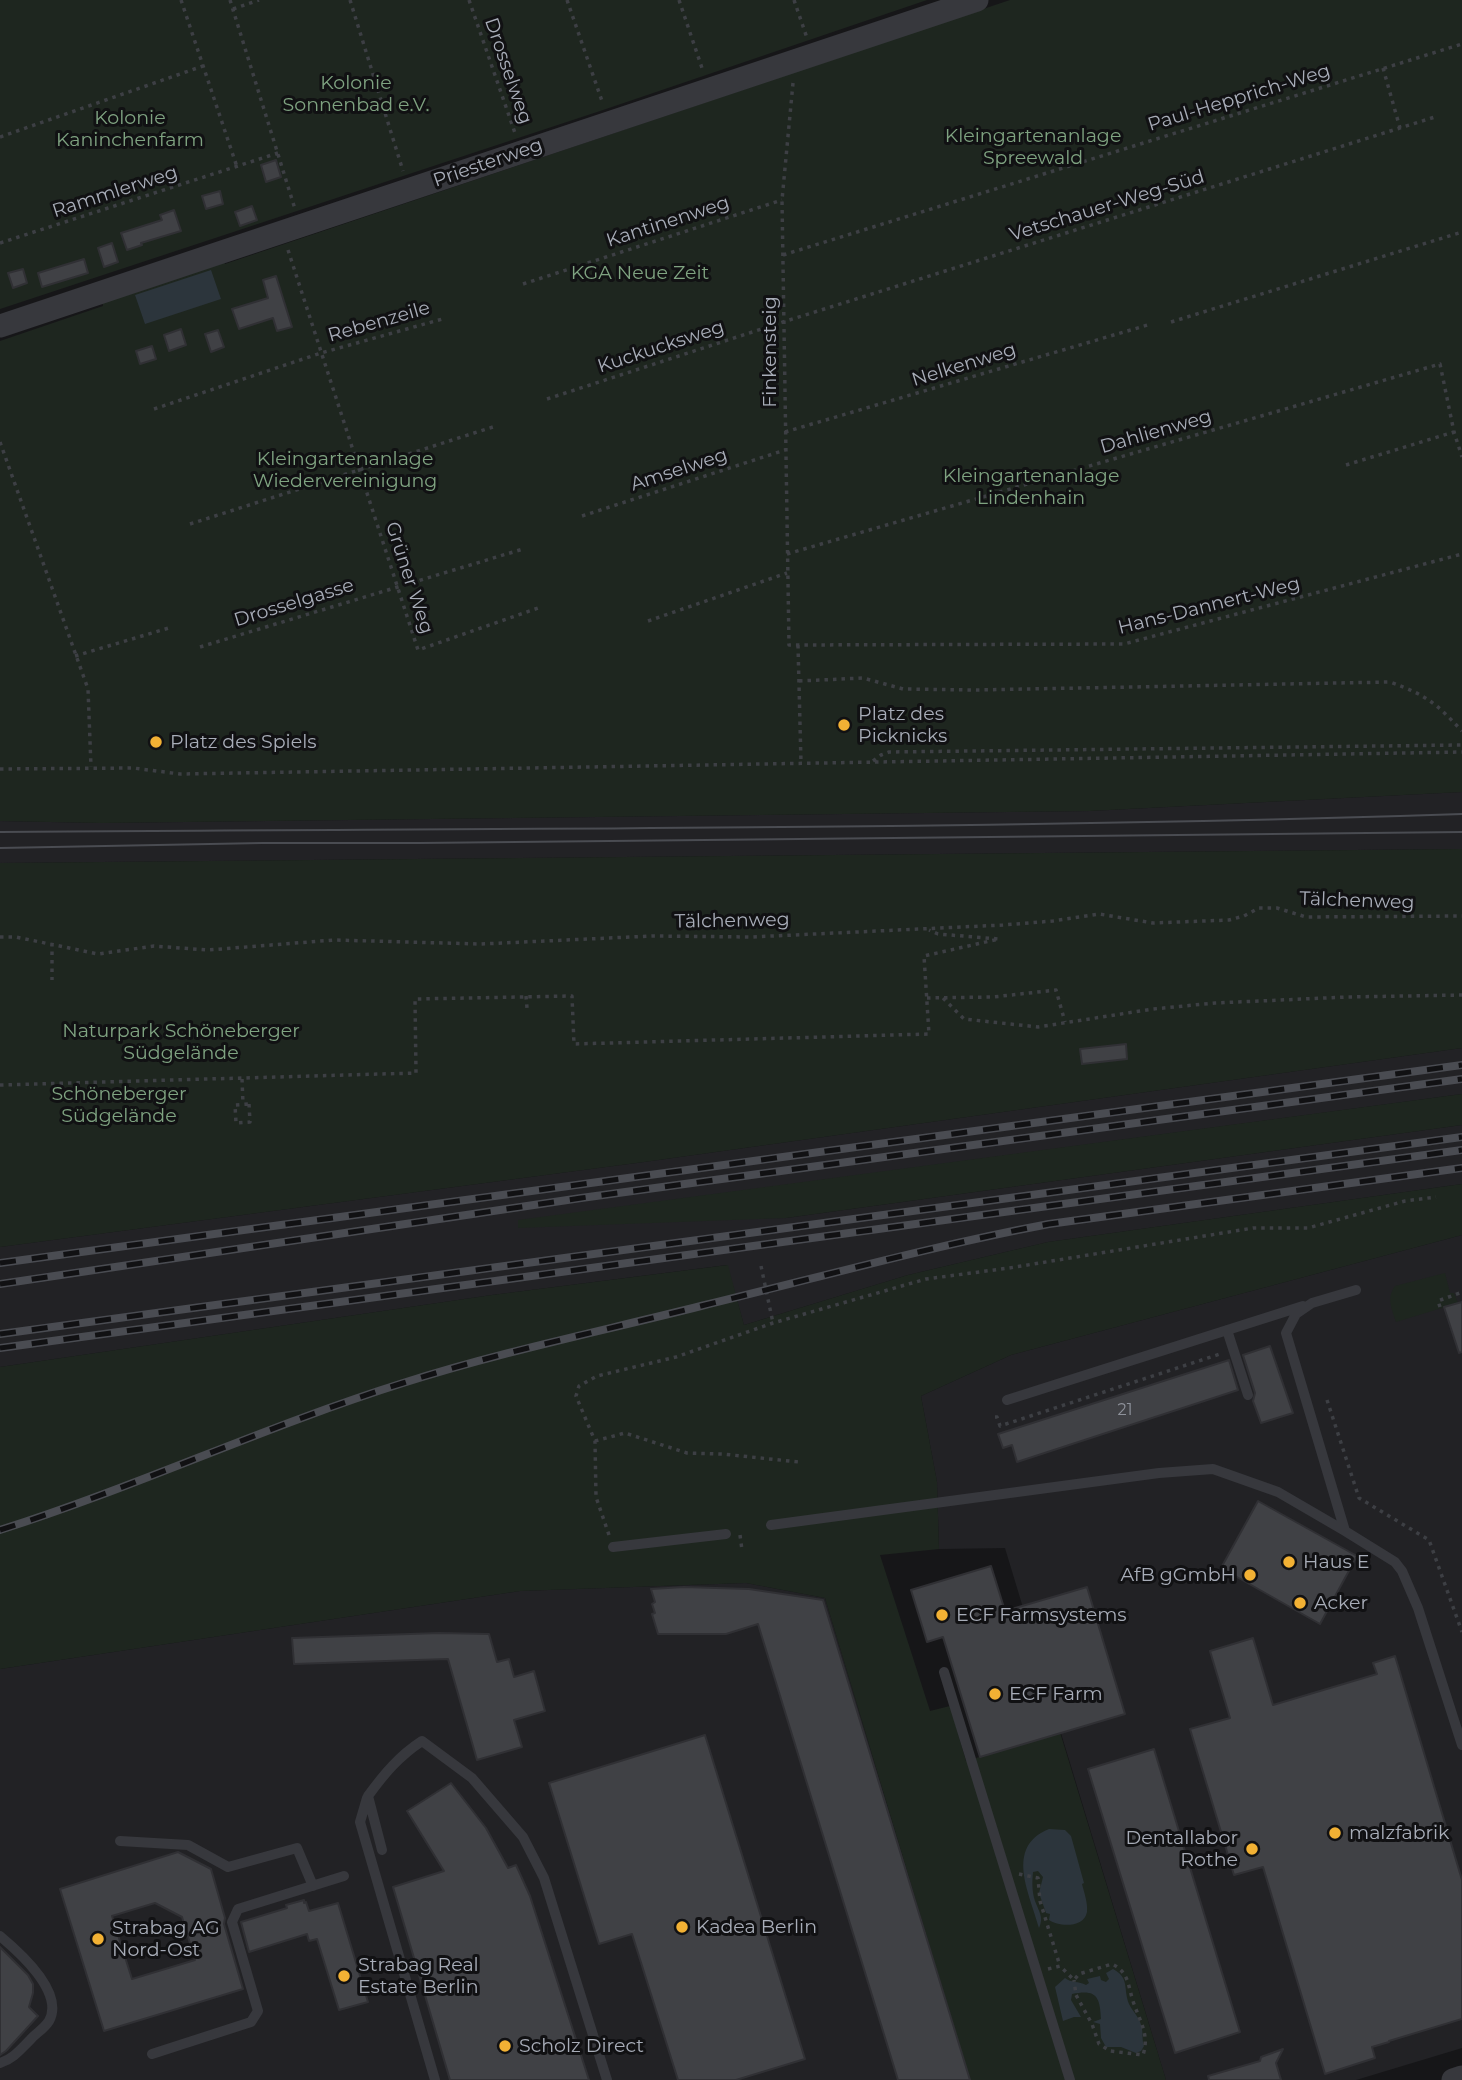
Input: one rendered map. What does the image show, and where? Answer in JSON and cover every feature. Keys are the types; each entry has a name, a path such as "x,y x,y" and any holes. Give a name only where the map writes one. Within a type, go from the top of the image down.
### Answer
{"street":[{"name":"Priesterweg","path":"0,326 977,0"},
{"path":"1453,2080 1462,2077"}],"lane":[{"path":"1007,1400 1356,1290"},
{"path":"1312,1303 1296,1314 1286,1333 1345,1531"},
{"path":"1227,1330 1248,1395"},
{"path":"771,1524 1159,1473 1213,1469 1278,1492 1395,1562 1418,1608 1462,1745"},
{"path":"613,1547 726,1534"},
{"path":"944,1672 1070,2080"},
{"path":"435,2080 360,1822 368,1796 388,1768 422,1741 472,1778 523,1837 544,1878 607,2080"},
{"path":"368,1796 382,1850"},
{"path":"120,1841 188,1845 228,1867 297,1848 313,1886"},
{"path":"152,2054 251,2022 258,2011 232,1922 238,1909 344,1876"},
{"path":"0,1936 30,1962 44,1984 51,2002 49,2021 9,2060 0,2063"}],"path":[{"path":"181,0 237,167"},
{"name":"Grüner Weg","path":"230,0 278,153 291,228 321,353 418,650 541,607"},
{"path":"233,9 259,0"},
{"path":"350,0 408,190"},
{"name":"Drosselweg","path":"469,0 521,151"},
{"path":"567,0 609,122"},
{"path":"679,0 708,89"},
{"path":"794,0 804,57"},
{"name":"Paul-Hepprich-Weg","path":"783,255 1462,44"},
{"name":"Finkensteig","path":"789,645 782,200 804,57"},
{"path":"0,137 203,66"},
{"path":"1382,68 1400,128"},
{"name":"Vetschauer-Weg-Süd","path":"783,322 1438,116"},
{"name":"Rammlerweg","path":"0,243 278,153"},
{"name":"Kantinenweg","path":"523,284 782,200"},
{"path":"1171,322 1462,232"},
{"name":"Rebenzeile","path":"154,409 321,353 446,318"},
{"name":"Kuckucksweg","path":"547,399 783,322"},
{"name":"Nelkenweg","path":"785,432 1151,324"},
{"name":"Dahlienweg","path":"787,554 1440,363 1462,457"},
{"path":"190,524 496,426"},
{"path":"1346,465 1454,432"},
{"path":"0,442 88,689 91,767"},
{"name":"Amselweg","path":"582,516 785,450"},
{"name":"Drosselgasse","path":"200,647 523,549"},
{"name":"Hans-Dannert-Weg","path":"789,645 1125,645 1462,554"},
{"path":"648,621 787,573"},
{"path":"75,656 172,627"},
{"path":"798,645 801,763"},
{"path":"799,681 863,678 904,689 975,690 1390,682 1417,691 1440,707 1462,731"},
{"path":"873,761 889,752 1462,745"},
{"path":"0,769 133,768 180,774 1462,752"},
{"name":"Tälchenweg","path":"0,937 52,943 98,954 154,946 208,950 334,940 481,944 652,936 752,937 1054,921 1099,914 1153,923 1229,920 1259,908 1277,908 1306,917 1462,916"},
{"path":"415,999 572,996 574,1044 929,1034 924,956 999,939 938,934 925,929"},
{"path":"52,943 52,980"},
{"path":"927,998 993,997 1056,990 1065,1022"},
{"path":"414,992 416,1073"},
{"path":"943,998 964,1019 1038,1027 1153,1009 1215,1003 1462,995"},
{"path":"526,998 527,1008"},
{"path":"0,1085 423,1073"},
{"path":"242,1079 243,1104"},
{"path":"243,1104 250,1104 250,1122 236,1123 235,1105 243,1104"},
{"path":"613,1547 596,1497 595,1441 576,1395 579,1386 597,1376 676,1357 774,1322 926,1279 1253,1228 1308,1228 1405,1201 1436,1197"},
{"path":"761,1266 774,1322"},
{"path":"1440,1307 1438,1301 1462,1292"},
{"path":"995,1417 1000,1426 1234,1349"},
{"path":"1327,1400 1359,1498 1376,1511 1429,1540 1462,1632"},
{"path":"595,1441 625,1433 687,1453 799,1462"},
{"path":"1021,1874 1038,1878 1040,1901 1060,1966 1074,1980 1076,1995 1092,2024 1099,2044 1110,2051 1143,2055 1146,2048 1143,2023 1133,2002 1128,1981 1120,1968 1112,1964 1079,1974 1074,1980"},
{"path":"1036,1972 1060,1966"}],"shaded area":[{"path":"211,270 221,299 145,324 135,295"},
{"path":"1462,792 1462,849 0,863 0,821 101,823 1089,811"},
{"path":"1462,1048 1462,1094 518,1221 786,1218 1462,1125 1462,1184 1048,1242 908,1275 744,1325 727,1265 492,1295 0,1367 0,1247 644,1162"},
{"path":"1462,1235 1462,2048 1356,2080 1166,2080 1005,1548 939,1549 937,1482 921,1396 1011,1355"},
{"path":"746,1583 825,1598 970,2080 0,2080 0,1669 520,1591"},
{"path":"1049,1829 1065,1830 1071,1836 1084,1883 1087,1912 1081,1921 1071,1925 1049,1920 1050,1914 1046,1913 1039,1893 1043,1877 1038,1871 1033,1872 1033,1894 1041,1918 1039,1928 1026,1886 1024,1859 1027,1847 1035,1837"},
{"path":"1113,1969 1124,1980 1127,1999 1141,2025 1144,2046 1136,2053 1121,2047 1106,2047 1101,2038 1100,2024 1093,2022 1101,2019 1098,2000 1091,1994 1072,1994 1071,2000 1081,2017 1063,2021 1055,1987 1065,1978 1086,1985 1089,1983 1087,1979 1100,1976 1101,1980 1106,1982 1109,1979 1106,1973"}],"green space":[{"path":"0,0 927,0 0,309"},
{"path":"1010,0 1462,0 1462,792 1089,811 101,823 0,821 0,341 103,306 102,299 223,259 225,264"},
{"name":"Naturpark Schöneberger Südgelände","path":"1462,849 1462,1048 644,1162 0,1247 0,863"},
{"path":"1462,1094 1462,1125 786,1218 518,1228 518,1220"},
{"path":"1462,1184 1462,1235 1011,1355 921,1396 937,1482 939,1549 880,1555 930,1711 950,1706 966,1761 1043,1738 1059,1729 1166,2080 970,2080 825,1598 746,1583 520,1591 0,1669 0,1367 492,1295 728,1265 744,1325 908,1275 1048,1242"},
{"path":"1445,1273 1450,1293 1454,1293 1458,1303 1396,1322 1390,1299 1395,1286"}],"building":[{"path":"276,160 281,177 266,182 261,165"},
{"path":"220,191 223,204 206,209 202,196"},
{"path":"252,206 257,220 240,226 235,212"},
{"path":"174,210 181,231 127,250 121,233 162,220 160,215"},
{"path":"112,243 118,262 104,267 98,248"},
{"path":"84,259 88,273 42,287 38,273"},
{"path":"23,269 27,283 13,288 8,273"},
{"path":"276,276 292,327 277,331 273,318 239,329 232,309 268,298 263,280"},
{"path":"181,329 186,345 169,351 164,335"},
{"path":"218,330 224,347 211,352 205,334"},
{"path":"152,346 156,359 140,364 136,351"},
{"path":"1126,1044 1127,1059 1082,1064 1080,1049"},
{"path":"1462,1302 1462,1352 1459,1353 1444,1307"},
{"path":"1270,1346 1293,1413 1261,1423 1253,1401 1255,1393 1243,1355"},
{"path":"1229,1360 1238,1390 1017,1462 1012,1445 1003,1448 998,1434"},
{"name":"Haus E","path":"1258,1501 1357,1556 1320,1624 1221,1568"},
{"path":"991,1566 1005,1611 1087,1587 1125,1714 980,1757 943,1637 927,1642 911,1590"},
{"path":"651,1589 749,1589 823,1600 970,2080 898,2080 758,1624 726,1634 658,1634 652,1614 655,1613 652,1604 655,1602"},
{"path":"489,1634 497,1662 509,1659 514,1677 534,1671 545,1711 514,1720 522,1747 477,1760 448,1659 294,1664 292,1638"},
{"name":"malzfabrik","path":"1253,1638 1273,1705 1377,1674 1373,1663 1395,1656 1462,1880 1462,2019 1372,2047 1375,2058 1325,2074 1263,1867 1234,1875 1190,1729 1230,1718 1210,1651"},
{"path":"705,1735 805,2059 736,2080 678,2080 632,1934 599,1944 549,1783"},
{"path":"1154,1749 1240,2032 1175,2053 1088,1769"},
{"path":"451,1783 486,1828 508,1868 516,1865 530,1896 589,2080 450,2080 393,1887 444,1871 407,1811"},
{"name":"Strabag AG Nord-Ost","path":"178,1852 211,1869 243,1989 104,2031 60,1889","holes":["155,1903 182,1917 195,1960 132,1979 112,1916"]},
{"name":"Strabag Real Estate Berlin","path":"304,1900 309,1911 338,1903 368,2002 339,2010 317,1939 309,1941 307,1934 249,1952 241,1922"},
{"path":"0,1947 28,1975 33,1984 29,2007 38,2016 0,2055"},
{"path":"1283,2049 1276,2063 1281,2080 1209,2080 1208,2076 1260,2061 1261,2057"}],"tram line":[{"path":"0,832 914,826 1462,814"},
{"path":"0,848 262,843 1462,832"}],"railway":[{"path":"0,1263 1462,1065"},
{"path":"0,1284 581,1198 1462,1079"},
{"path":"0,1334 1462,1137"},
{"path":"0,1348 1462,1150"},
{"path":"0,1530 101,1495 352,1400 477,1361 551,1342 918,1252 1049,1224 1462,1168"}],"place":[{"name":"Platz des Picknicks","path":"844,725"},
{"name":"Platz des Spiels","path":"156,742"},
{"name":"Haus E","path":"1289,1562"},
{"name":"AfB gGmbH","path":"1250,1575"},
{"name":"Acker","path":"1300,1603"},
{"name":"ECF Farmsystems","path":"942,1615"},
{"name":"ECF Farm","path":"995,1694"},
{"name":"malzfabrik","path":"1335,1833"},
{"name":"Dentallabor Rothe","path":"1252,1849"},
{"name":"Kadea Berlin","path":"682,1927"},
{"name":"Strabag AG Nord-Ost","path":"98,1939"},
{"name":"Strabag Real Estate Berlin","path":"344,1976"},
{"name":"Scholz Direct","path":"505,2046"}],"park label":[{"name":"Kolonie Sonnenbad e.V.","path":"356,94"},
{"name":"Kolonie Kaninchenfarm","path":"130,129"},
{"name":"Kleingartenanlage Spreewald","path":"1033,147"},
{"name":"KGA Neue Zeit","path":"640,273"},
{"name":"Kleingartenanlage Wiedervereinigung","path":"345,470"},
{"name":"Kleingartenanlage Lindenhain","path":"1031,487"},
{"name":"Schöneberger Südgelände","path":"119,1105"}]}
